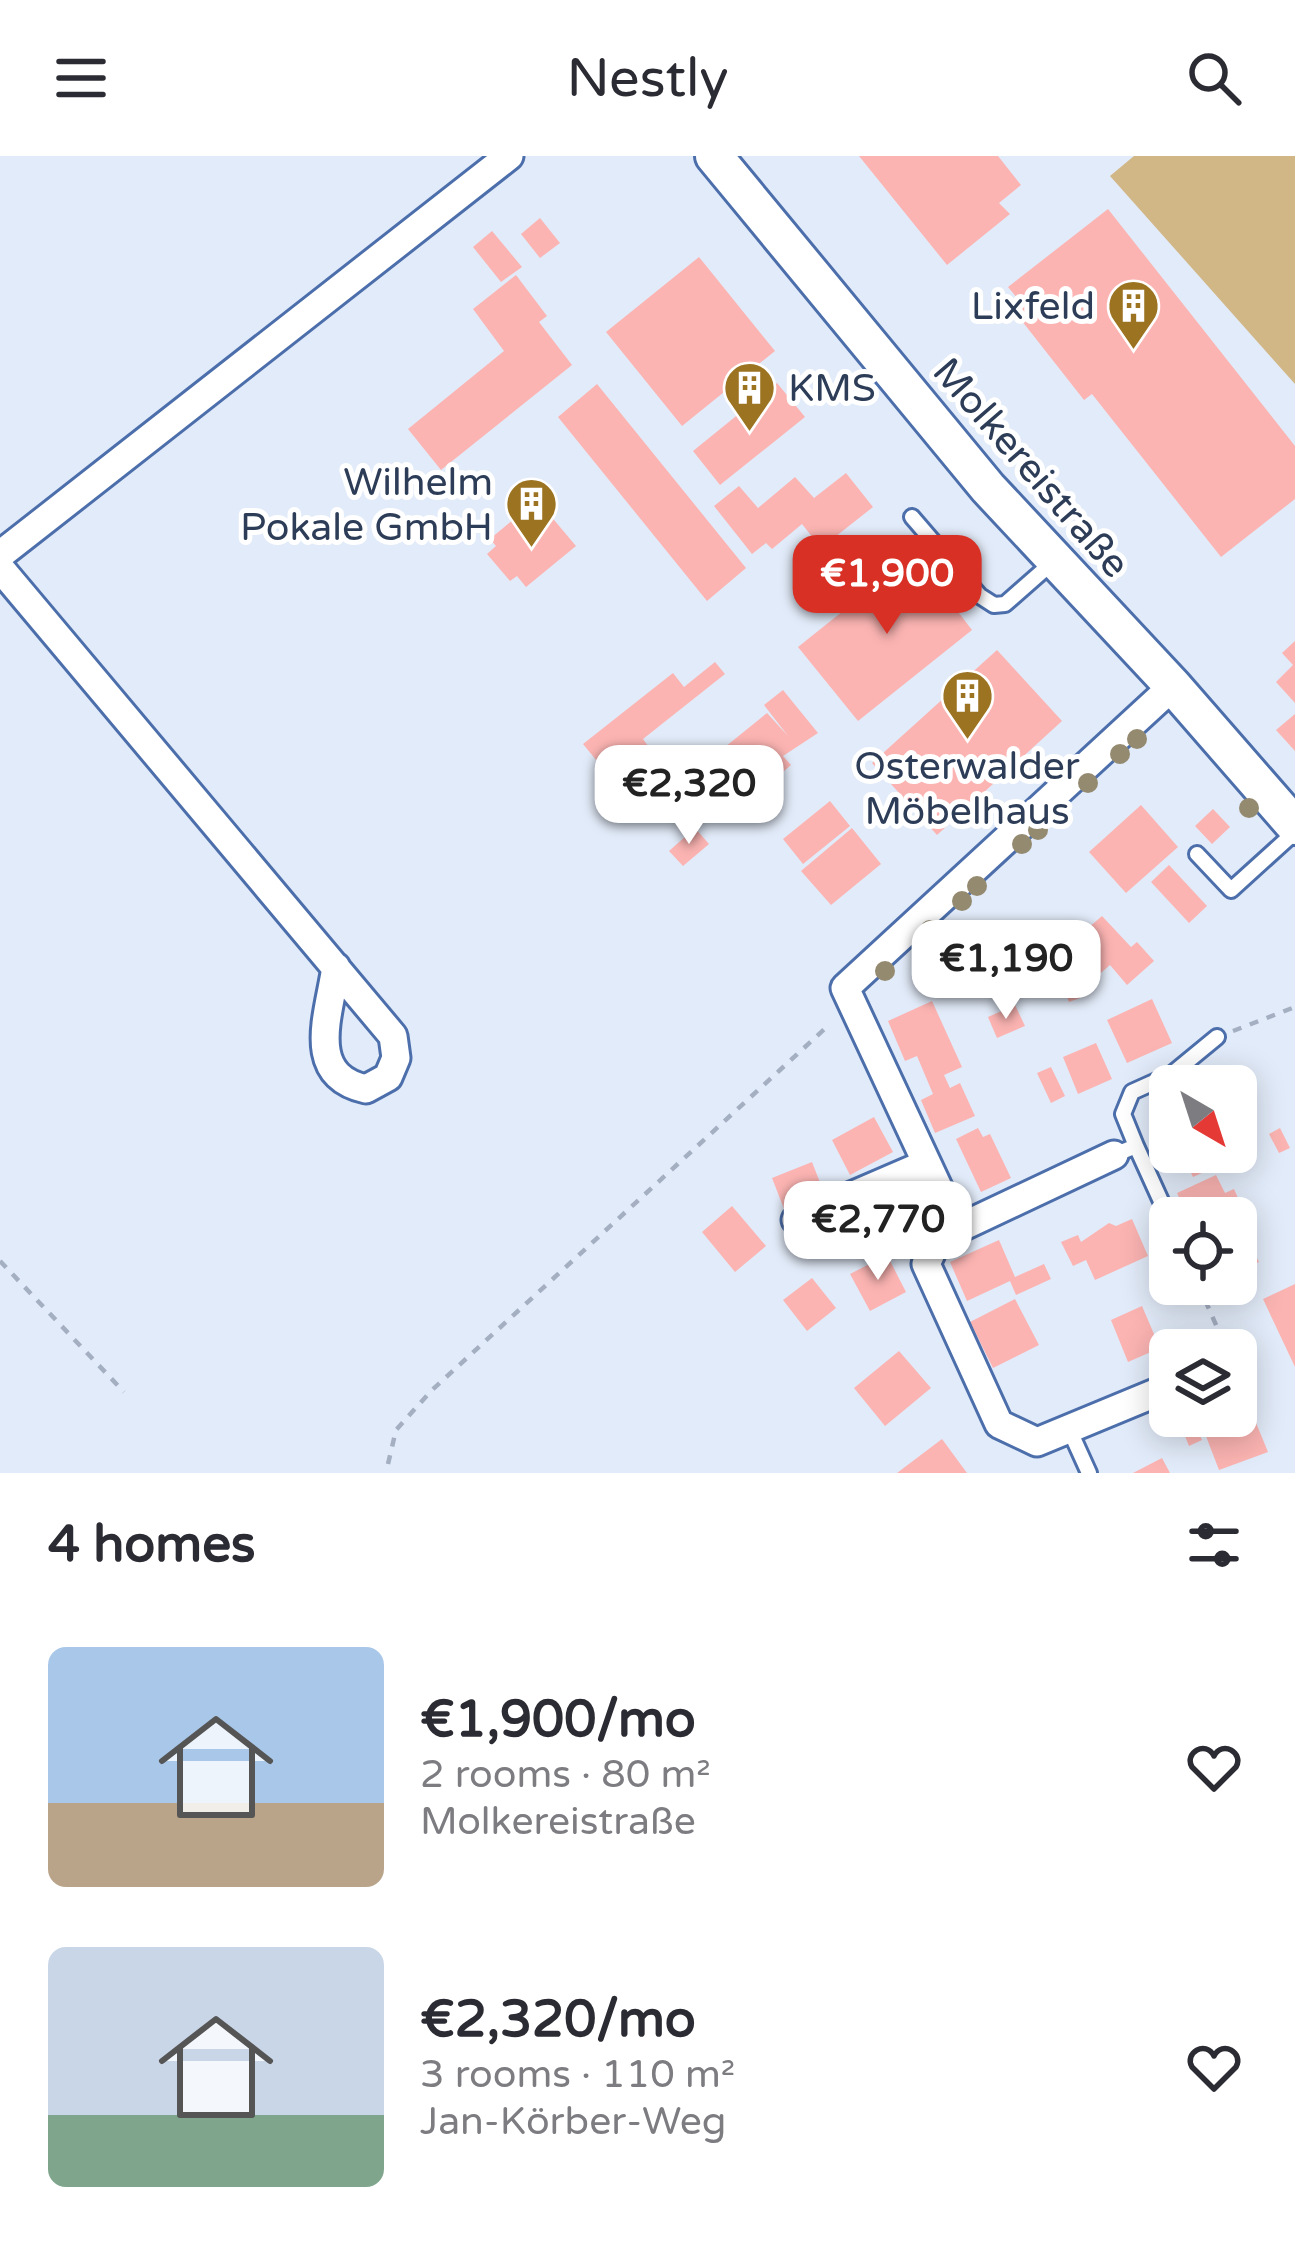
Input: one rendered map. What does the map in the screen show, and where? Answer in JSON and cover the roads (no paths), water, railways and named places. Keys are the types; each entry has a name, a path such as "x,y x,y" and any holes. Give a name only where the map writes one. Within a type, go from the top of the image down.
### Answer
{"street":[{"path":"0,555 509,156"},
{"name":"Molkereistraße","path":"714,156 988,488 1173,686 1295,829"},
{"path":"0,568 335,968"},
{"path":"957,1228 845,988 1173,686"},
{"path":"1125,1150 938,1238 926,1264 999,1424 1036,1442 1149,1396"},
{"path":"796,1220 926,1164"}],"lane":[{"path":"912,517 980,596 994,605 1005,604 1054,561"},
{"path":"1197,854 1231,890 1295,829"},
{"path":"1154,1197 1125,1150 1123,1114 1132,1092 1172,1074 1216,1037"},
{"path":"1070,1431 1089,1473"}],"place":[{"name":"Lixfeld","path":"1134,352"},
{"name":"KMS","path":"749,434"},
{"name":"Wilhelm Pokale GmbH","path":"532,550"},
{"name":"Osterwalder Möbelhaus","path":"967,742"}]}
